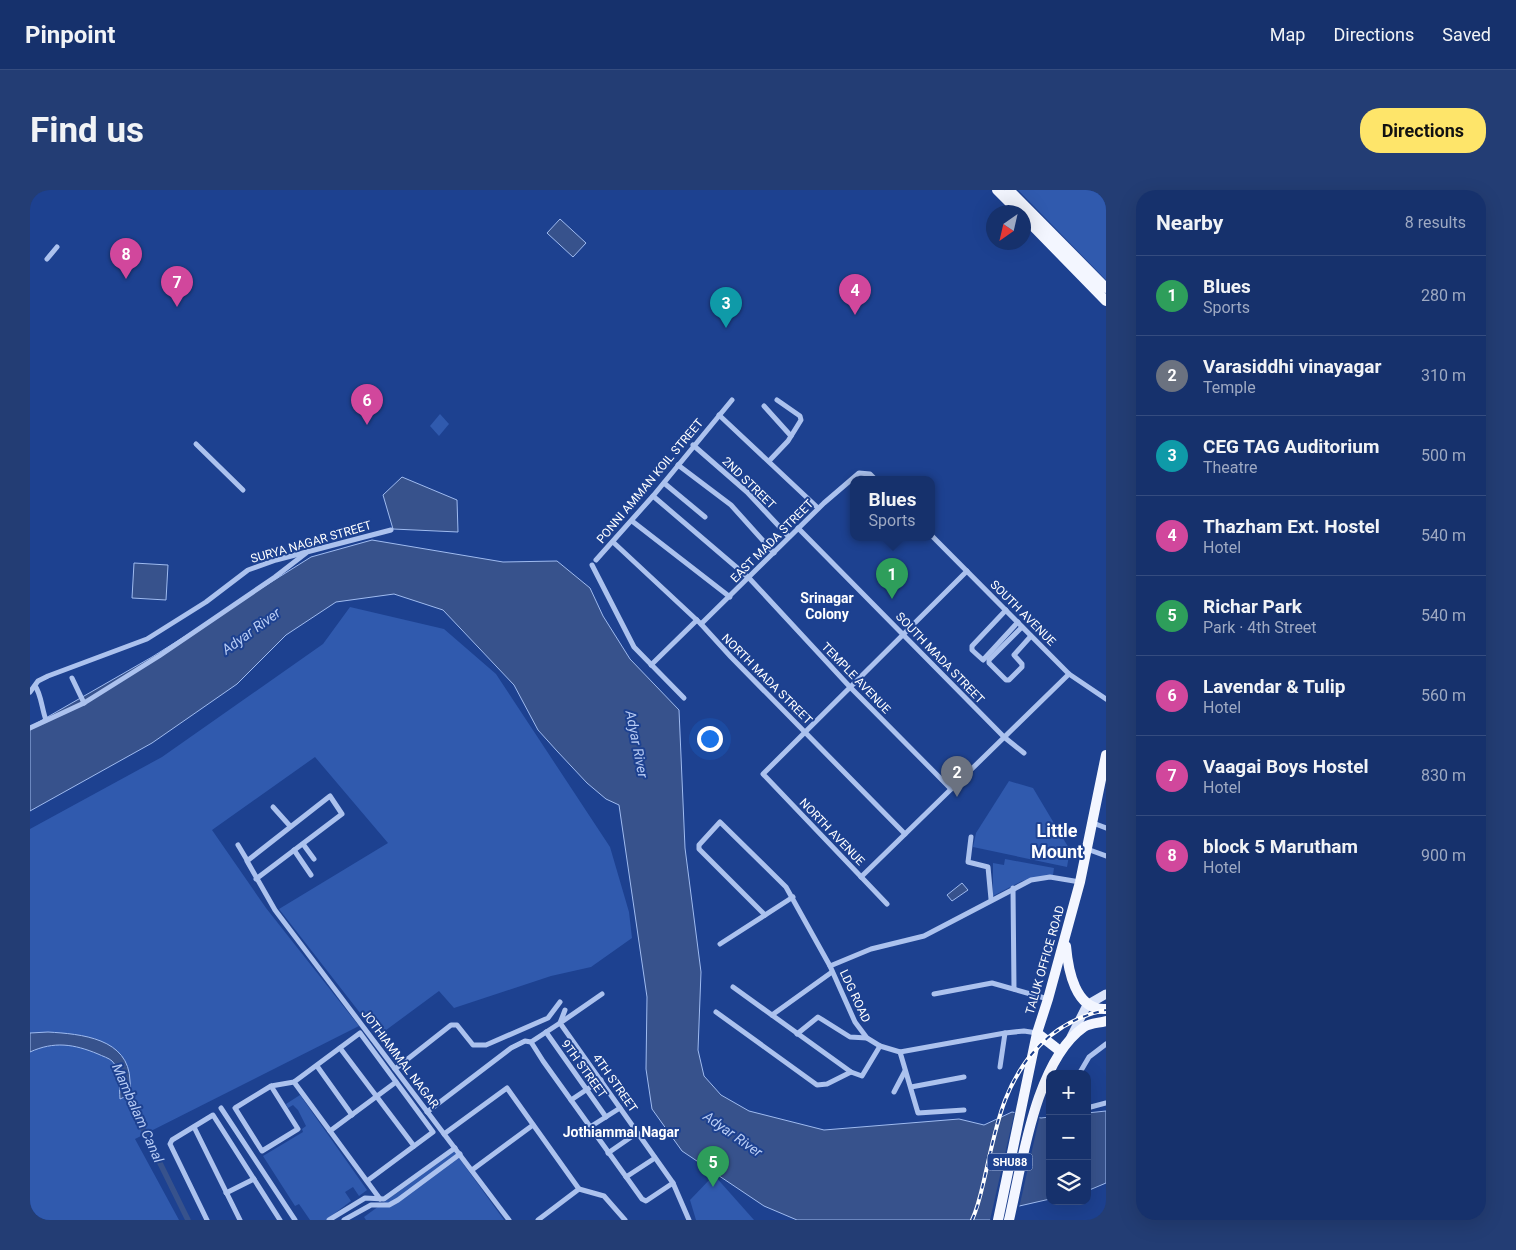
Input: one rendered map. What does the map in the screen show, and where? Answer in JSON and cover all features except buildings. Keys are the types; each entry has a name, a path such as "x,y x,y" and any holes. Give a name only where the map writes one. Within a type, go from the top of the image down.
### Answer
{"main road":[{"path":"997,190 1012,205"},
{"path":"1009,190 1106,288"},
{"path":"1031,224 1106,301"},
{"name":"TALUK OFFICE ROAD","path":"998,1220 1037,1033 1080,882 1106,755"},
{"path":"1065,937 1068,972 1088,1005 1099,1009 1106,1009"},
{"path":"1070,1039 1088,1005 1106,994"},
{"name":"SHU88","path":"1009,1220 1035,1106 1060,1051 1085,1026 1106,1024"},
{"path":"1037,1033 1060,1051"}],"street":[{"path":"46,259 57,247"},
{"name":"PONNI AMMAN KOIL STREET","path":"684,698 634,647 594,562 632,521 732,400"},
{"path":"769,461 791,436 801,418 777,400"},
{"path":"764,406 791,436"},
{"path":"719,415 818,508"},
{"path":"196,444 243,490"},
{"name":"2ND STREET","path":"693,445 747,492 790,537"},
{"path":"678,464 731,506 774,553"},
{"name":"EAST MADA STREET","path":"855,476 859,473 872,476"},
{"name":"EAST MADA STREET","path":"651,665 730,597 818,508 850,481"},
{"path":"664,483 705,517"},
{"name":"TEMPLE AVENUE","path":"653,496 749,578 850,687 951,789"},
{"path":"632,521 730,597"},
{"name":"SOUTH MADA STREET","path":"798,528 1004,737 1024,753"},
{"name":"SURYA NAGAR STREET","path":"30,692 34,686 48,676 147,639 206,602 248,570 391,530"},
{"name":"SOUTH AVENUE","path":"935,539 1006,610 1019,627 1031,636 1069,674 1106,699"},
{"name":"NORTH MADA STREET","path":"613,542 699,622 905,834"},
{"path":"30,728 84,703 159,656 275,577 308,552"},
{"path":"806,732 967,571"},
{"path":"1006,610 972,646 972,650 981,659 985,658 1019,627"},
{"path":"1019,627 989,660 989,663 1006,680 1009,680 1022,667 1022,664 1014,655 1031,636"},
{"path":"861,877 1069,674"},
{"path":"72,678 84,703"},
{"path":"34,686 38,690 39,700 46,720"},
{"name":"NORTH AVENUE","path":"806,732 763,774 887,904"},
{"path":"247,860 328,795 342,811 341,815 256,879"},
{"path":"273,807 290,826"},
{"path":"765,915 699,849 699,845 720,822 786,887 831,969 772,1015"},
{"path":"1092,823 1106,828"},
{"path":"971,837 968,862 988,867 991,899"},
{"path":"303,844 314,859"},
{"name":"JOTHIAMMAL NAGAR","path":"238,845 275,910 509,1220"},
{"path":"1087,849 1106,856"},
{"path":"294,850 311,875"},
{"name":"LDG ROAD","path":"1037,1033 1024,1031 1005,1033 900,1052 880,1046 867,1038 855,1022 831,969 871,949 924,936 991,899 1032,880 1050,877 1080,882"},
{"path":"1013,888 1014,989"},
{"path":"720,944 793,897"},
{"path":"934,994 992,983 1048,999"},
{"path":"733,987 851,1072 862,1076 880,1046"},
{"path":"427,1112 511,1048 525,1042 531,1042 602,994"},
{"path":"395,1069 454,1024 462,1030 473,1045 486,1046 548,1018 560,1002"},
{"path":"561,1022 566,1010"},
{"path":"716,1012 817,1085 827,1084 851,1072"},
{"path":"798,1034 818,1017 850,1037 867,1038"},
{"name":"4TH STREET","path":"561,1022 673,1183 689,1220"},
{"name":"9TH STREET","path":"546,1032 606,1117"},
{"path":"270,1086 298,1129 262,1151 235,1108 270,1086 294,1082 360,1033 433,1132 367,1181"},
{"path":"1000,1067 1005,1033"},
{"path":"531,1042 608,1153 645,1201 673,1183"},
{"path":"1081,1070 1089,1056 1106,1044"},
{"path":"340,1048 414,1146"},
{"path":"900,1052 919,1114 964,1110"},
{"path":"316,1066 352,1115"},
{"path":"894,1092 905,1071"},
{"path":"911,1087 964,1077"},
{"path":"571,1100 601,1080"},
{"path":"294,1082 380,1200"},
{"path":"330,1132 396,1082"},
{"path":"444,1134 507,1088 579,1189 604,1196 625,1220"},
{"path":"1091,1107 1106,1104"},
{"path":"220,1108 294,1220"},
{"path":"590,1127 620,1108"},
{"path":"207,1220 170,1144 172,1140 210,1116 215,1116 280,1220"},
{"path":"472,1170 533,1125"},
{"path":"194,1127 240,1220"},
{"path":"608,1153 637,1133"},
{"path":"329,1220 368,1198 380,1200 389,1196 455,1148"},
{"path":"344,1220 372,1205 389,1205 398,1200 460,1154"},
{"path":"626,1178 655,1158"},
{"path":"226,1193 254,1179"},
{"path":"538,1220 579,1189"},
{"path":"368,1198 372,1205"}],"shaded area":[{"path":"1018,190 1106,190 1106,280"},
{"path":"440,414 449,424 439,436 430,426"},
{"path":"350,607 444,629 496,674 610,847 629,912 632,938 591,967 551,976 454,1008 439,991 378,1036 279,909 388,843 315,757 212,830 266,908 359,1026 135,1139 179,1220 30,1220 30,829 162,757 323,644"},
{"path":"1009,781 1033,788 1070,850 1067,867 973,847 976,833"},
{"path":"1005,859 1054,868 1053,875 1022,881 993,896 993,863 1004,865"},
{"path":"300,1095 367,1190 359,1196 353,1187 345,1192 351,1201 326,1220 310,1220 299,1204 295,1206 263,1156 303,1132 302,1129 306,1126 298,1110 293,1105 288,1108 286,1104"},
{"path":"454,1151 504,1220 366,1220 364,1217"},
{"path":"714,1175 754,1220 696,1220 690,1200"}],"water":[{"path":"560,219 586,243 573,257 547,233"},
{"path":"402,477 457,500 458,532 393,529 383,495"},
{"name":"Adyar River","path":"372,540 503,562 557,561 590,588 603,616 630,659 679,710 685,848 701,972 698,1050 704,1076 721,1095 749,1111 824,1130 959,1119 984,1125 1012,1112 1046,1117 1046,1200 1015,1207 999,1220 797,1220 764,1206 682,1151 652,1109 646,1069 647,997 619,805 606,799 587,783 538,730 514,685 443,610 394,594 336,602 286,635 237,684 152,743 30,811 30,727 152,657 311,557"},
{"path":"134,563 168,565 166,600 132,598"},
{"path":"962,883 968,890 952,901 947,895"},
{"path":"48,1032 88,1037 112,1047 121,1055 128,1067 130,1090 128,1094 120,1099 117,1069 112,1061 105,1057 81,1048 64,1045 47,1046 30,1052 30,1033"},
{"path":"1106,1111 1106,1183 1091,1189 1091,1115 1091,1113"}],"pier":[{"path":"1015,1110 1040,1115 1019,1208 1002,1220 990,1220"}],"waterway":[{"name":"Mambalam Canal","path":"126,1089 127,1096 188,1220"}],"railway":[{"path":"972,1220 979,1200 1002,1108 1017,1075 1040,1045 1062,1027 1106,1010"}],"place":[{"name":"block 5 Marutham","path":"126,279"},
{"name":"Vaagai Boys Hostel","path":"177,307"},
{"name":"Thazham Ext. Hostel","path":"855,315"},
{"name":"CEG TAG Auditorium","path":"726,328"},
{"name":"Lavendar & Tulip","path":"367,425"},
{"name":"Blues","path":"892,599"},
{"name":"Varasiddhi vinayagar","path":"957,797"},
{"name":"Richar Park","path":"713,1187"}],"district":[{"name":"Srinagar Colony","path":"827,606"},
{"name":"Little Mount","path":"1057,840"},
{"name":"Jothiammal Nagar","path":"621,1132"}]}
